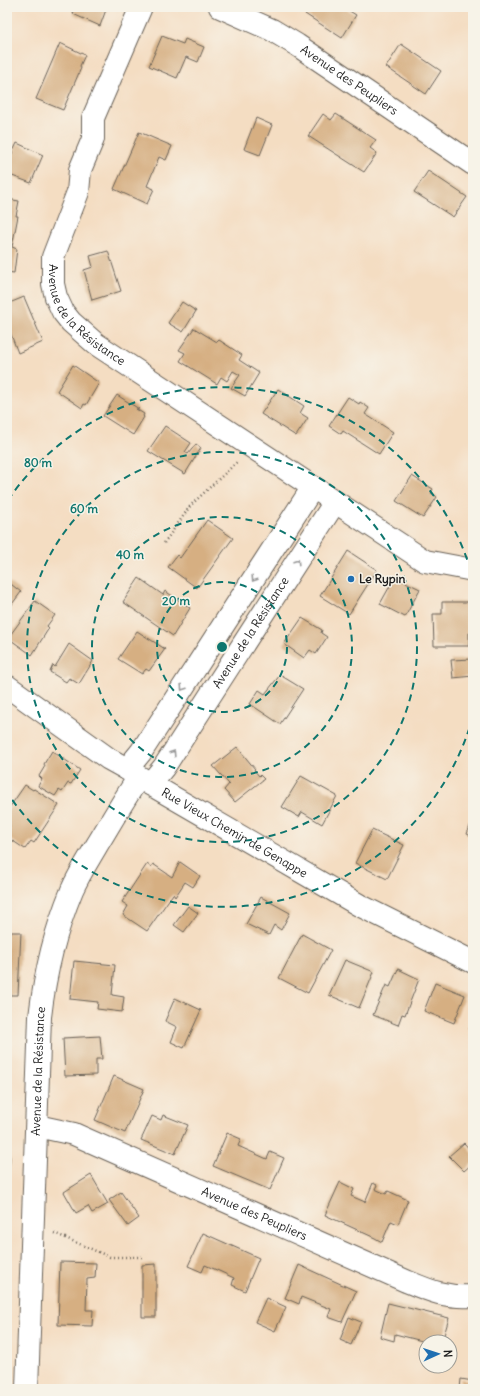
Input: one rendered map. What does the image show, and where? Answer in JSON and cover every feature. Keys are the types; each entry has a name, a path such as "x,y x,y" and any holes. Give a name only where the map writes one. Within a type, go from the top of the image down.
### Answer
{"street":[{"name":"Avenue de la Résistance","path":"139,777 164,767 335,502 250,444 96,344 71,322 63,312 56,297 53,284 53,257 78,192 80,170 93,139 92,118 141,7"},
{"name":"Avenue des Peupliers","path":"220,7 272,30 297,45 473,164"},
{"name":"Avenue de la Résistance","path":"27,1389 40,1017 43,988 57,934 72,890 82,870 139,777 141,752 313,487"},
{"path":"335,502 426,561 473,570"},
{"path":"219,632 241,648"},
{"name":"Rue Vieux Chemin de Genappe","path":"7,686 109,759 139,777 359,905 473,962"},
{"name":"Avenue des Peupliers","path":"37,1126 74,1134 430,1291 451,1296 473,1296"}],"path":[{"path":"164,542 191,504 238,460 250,444"},
{"path":"33,1223 110,1257 144,1257"}],"building":[{"path":"75,7 107,7 100,26 73,14"},
{"path":"309,7 343,7 356,15 342,38 305,14"},
{"path":"162,36 183,44 185,39 204,47 198,62 186,57 177,78 149,66"},
{"path":"60,43 85,55 63,110 36,99"},
{"path":"401,44 441,71 426,94 386,67"},
{"path":"323,114 331,120 336,114 376,140 370,148 377,153 364,172 308,136"},
{"path":"256,118 272,125 260,155 244,149"},
{"path":"139,132 172,146 166,160 159,157 147,186 154,189 147,204 114,189"},
{"path":"17,143 43,155 31,183 7,174 10,167 7,164"},
{"path":"428,171 467,197 453,217 414,192"},
{"path":"7,199 19,201 16,216 18,216 12,247 17,249 14,273 7,272"},
{"path":"108,251 121,291 92,300 84,270 93,267 90,256"},
{"path":"24,297 43,342 18,353 7,324 7,304"},
{"path":"182,302 196,311 183,332 168,323"},
{"path":"194,328 217,342 219,340 242,355 239,360 259,373 245,396 231,388 240,375 233,371 227,381 221,377 217,384 180,361 185,353 179,350"},
{"path":"73,365 99,383 86,405 84,404 82,408 57,391"},
{"path":"278,389 304,406 300,413 308,418 296,436 261,414"},
{"path":"117,395 139,409 136,409 144,414 144,417 133,435 103,416"},
{"path":"348,397 369,408 365,414 393,432 379,454 343,431 341,434 329,426"},
{"path":"165,426 191,443 185,452 188,454 196,444 201,448 185,474 148,451"},
{"path":"412,476 433,489 431,493 437,497 423,518 396,501"},
{"path":"207,520 233,538 197,588 168,567 177,555 180,558"},
{"name":"Le Rypin","path":"348,551 377,570 349,614 320,596"},
{"path":"395,577 420,589 405,617 380,604"},
{"path":"139,578 163,595 165,591 190,608 173,636 123,602"},
{"path":"7,581 21,592 7,611"},
{"path":"35,601 55,615 47,626 49,628 32,655 8,638"},
{"path":"442,602 473,602 473,633 469,633 469,646 434,646 433,614 442,614"},
{"path":"302,618 322,630 321,633 327,637 316,654 310,650 304,658 284,644"},
{"path":"137,631 165,649 149,671 146,669 142,674 118,659"},
{"path":"69,644 93,661 79,684 69,678 66,682 50,672 53,665 55,667"},
{"path":"473,659 473,676 453,678 451,660"},
{"path":"280,675 303,689 280,724 250,704 259,690 265,694"},
{"path":"237,747 259,776 260,775 264,779 235,802 224,790 229,784 213,766"},
{"path":"52,751 80,770 71,784 68,783 62,792 59,790 55,796 38,786 42,779 39,776"},
{"path":"301,776 337,796 322,824 302,812 299,817 282,807"},
{"path":"25,785 59,805 34,843 31,841 25,849 7,837 7,830 10,825 7,823 7,811"},
{"path":"473,818 473,837 467,834"},
{"path":"372,830 404,845 387,879 355,863"},
{"path":"180,862 200,876 193,887 185,882 175,897 173,894 147,931 123,915 128,906 122,902 147,864 151,867 153,864 172,877"},
{"path":"261,897 290,913 281,930 274,925 269,935 246,924"},
{"path":"188,906 198,913 184,932 174,925"},
{"path":"7,932 21,932 18,995 7,995"},
{"path":"302,934 331,950 308,993 279,978"},
{"path":"345,960 374,972 359,1008 329,995"},
{"path":"74,961 115,965 112,995 124,997 122,1012 97,1009 98,1002 70,999"},
{"path":"398,969 419,979 405,1015 402,1014 398,1025 373,1015 386,985 390,987"},
{"path":"435,983 465,995 454,1023 424,1011"},
{"path":"175,998 201,1010 184,1048 171,1042 177,1027 165,1021"},
{"path":"473,1019 473,1030 469,1029"},
{"path":"100,1036 102,1059 96,1059 96,1075 65,1076 63,1038"},
{"path":"114,1076 144,1089 125,1133 95,1120"},
{"path":"163,1115 188,1125 175,1154 141,1140 152,1116 161,1120"},
{"path":"227,1133 241,1139 238,1146 267,1159 270,1152 284,1158 270,1190 213,1166"},
{"path":"464,1143 473,1153 473,1163 464,1171 449,1156"},
{"path":"7,1151 9,1151 10,1158 8,1188 7,1188"},
{"path":"91,1175 108,1204 92,1213 88,1206 76,1213 64,1192"},
{"path":"340,1182 354,1189 351,1196 365,1202 373,1183 377,1185 375,1189 386,1194 388,1191 408,1200 398,1224 391,1221 382,1242 325,1215"},
{"path":"121,1192 139,1218 128,1226 109,1200"},
{"path":"203,1233 259,1258 245,1291 232,1285 234,1278 219,1271 205,1265 202,1272 188,1266"},
{"path":"60,1262 96,1263 95,1278 87,1279 86,1310 93,1310 92,1326 58,1325"},
{"path":"156,1264 156,1317 142,1317 142,1265"},
{"path":"299,1265 356,1291 342,1322 328,1317 331,1309 301,1297 299,1304 285,1298"},
{"path":"266,1298 286,1307 275,1331 255,1322"},
{"path":"388,1303 449,1318 444,1334 418,1334 418,1340 395,1334 394,1341 380,1337"},
{"path":"349,1317 361,1322 351,1345 340,1340"},
{"path":"461,1379 473,1381 473,1389 460,1389"}],"place":[{"name":"Le Rypin","path":"351,579"}]}
